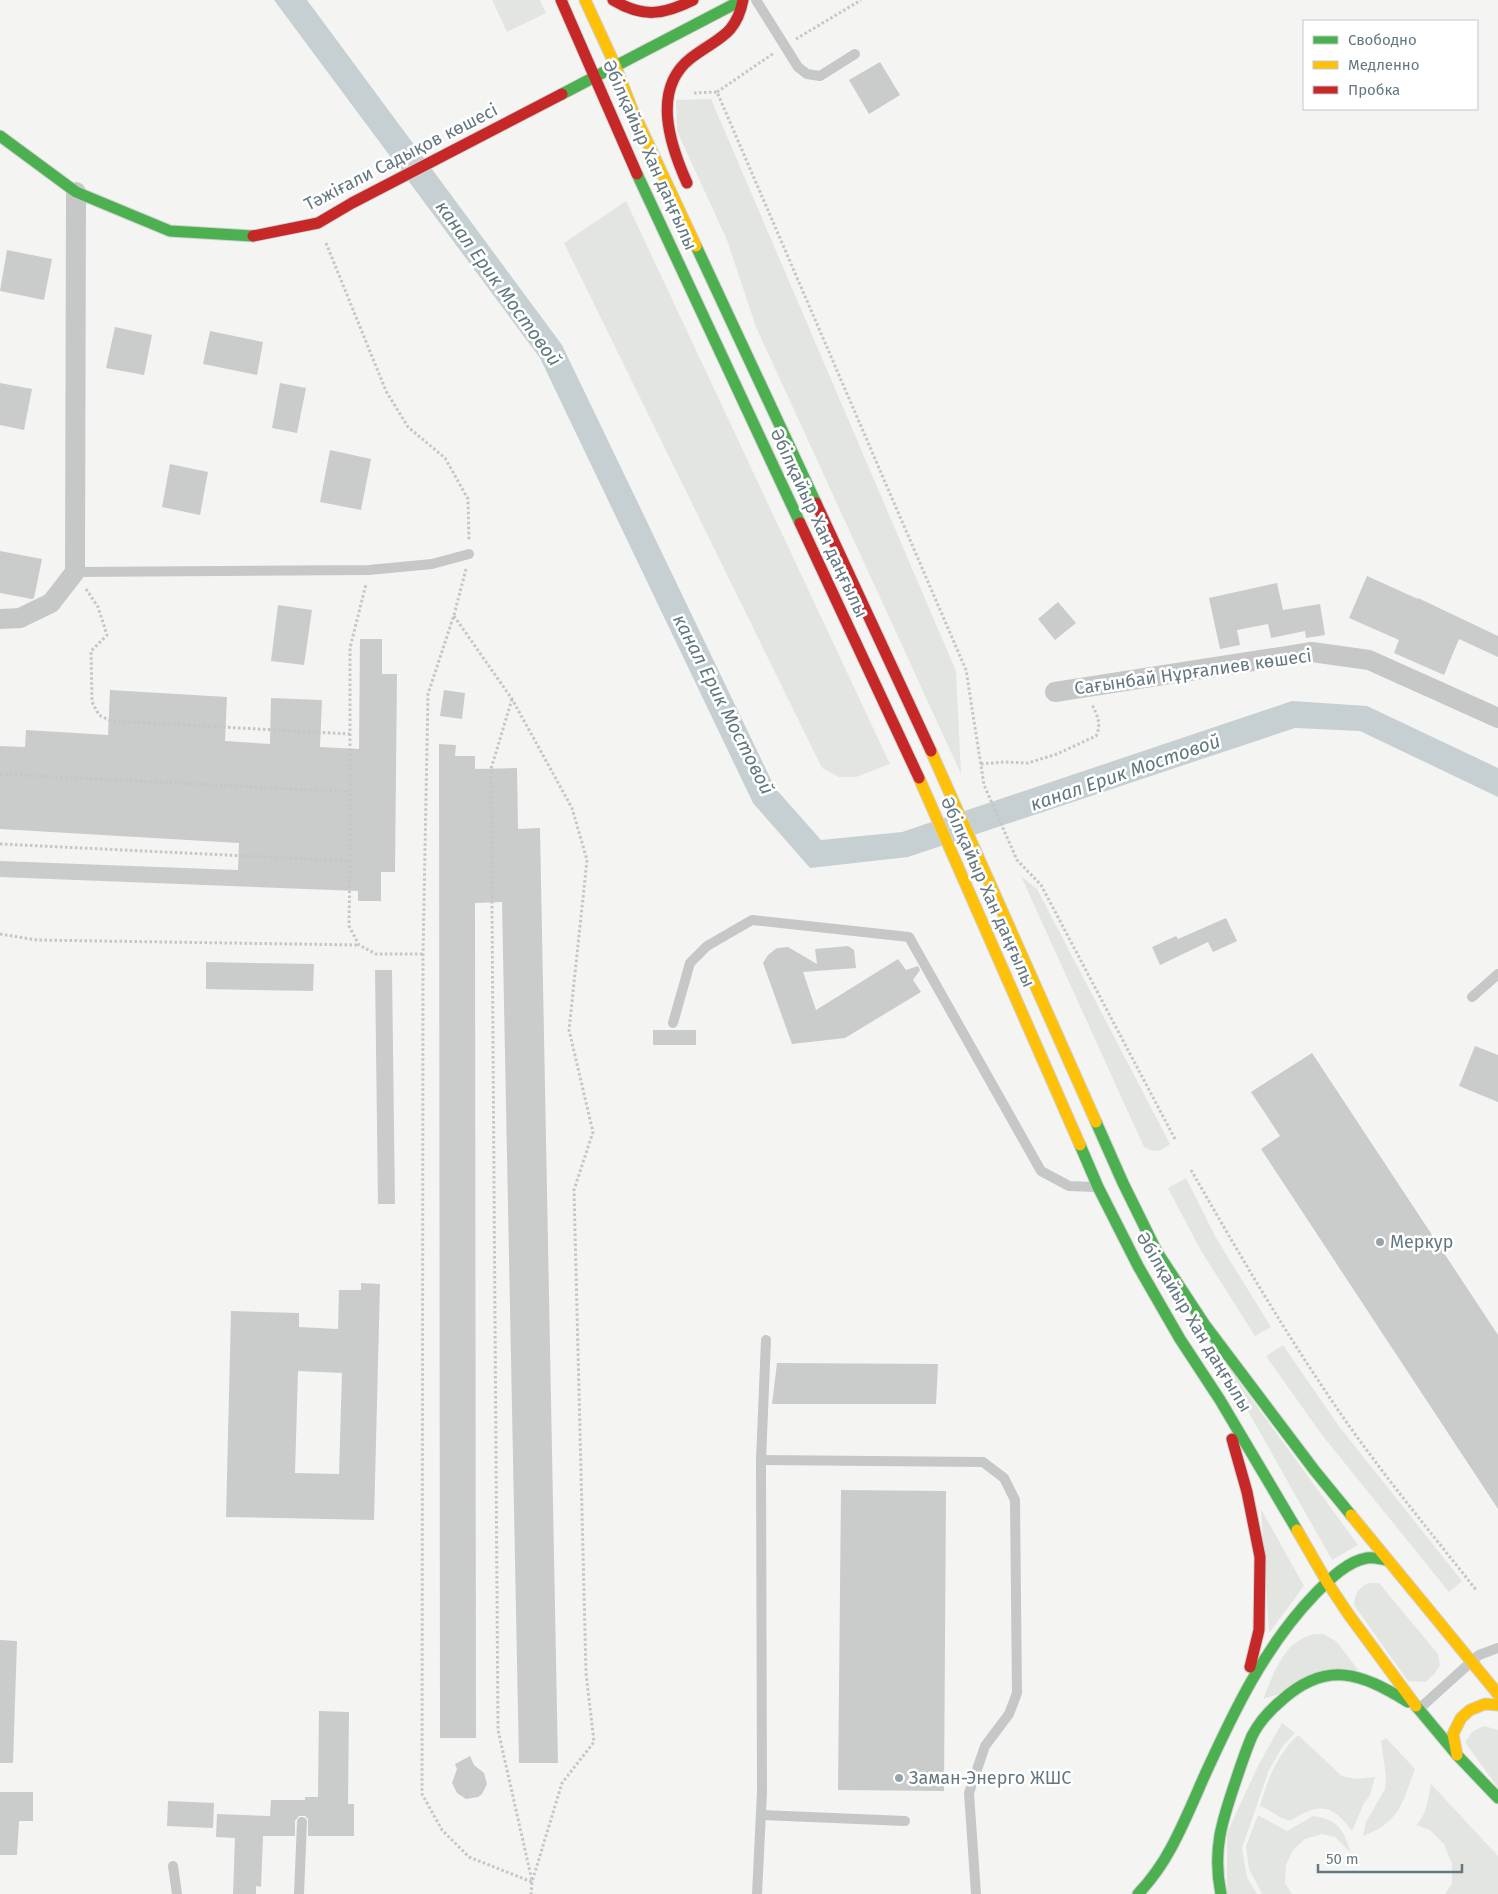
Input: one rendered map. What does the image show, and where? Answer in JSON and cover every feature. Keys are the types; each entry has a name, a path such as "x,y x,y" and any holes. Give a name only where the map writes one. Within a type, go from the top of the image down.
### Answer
{"main road":[{"name":"Әбілқайыр Хан даңғылы","path":"561,0 626,150 924,790 1098,1187 1138,1266 1180,1339 1220,1400 1327,1582 1419,1710 1457,1755 1498,1798"},
{"name":"Әбілқайыр Хан даңғылы","path":"585,0 615,65 632,109 944,779 1123,1183 1157,1252 1211,1333 1315,1471 1386,1560 1498,1694"},
{"path":"613,0 625,9 646,14 678,8 693,0"},
{"name":"Тәжіғали Садықов көшесі","path":"0,136 76,192 170,230 255,236 318,223 352,203 742,0"},
{"path":"690,190 674,154 666,121 668,94 682,66 730,32 740,15 742,0"},
{"path":"703,237 710,276"},
{"path":"1220,1400 1247,1492 1260,1557 1259,1630 1244,1690"},
{"path":"1138,1894 1147,1885 1170,1851 1244,1690 1278,1638 1302,1606 1327,1582 1365,1558 1386,1560"},
{"path":"1221,1894 1215,1856 1221,1821 1255,1728 1291,1690 1316,1676 1347,1673 1388,1688 1419,1710"},
{"path":"1457,1755 1453,1734 1461,1718 1470,1710 1485,1704 1498,1704"}],"street":[{"path":"0,619 20,618 51,603 75,572 76,192"},
{"name":"Сағынбай Нұрғалиев көшесі","path":"1056,692 1312,652 1368,660 1498,718"}],"lane":[{"path":"756,0 798,67 807,74 820,76 855,54"},
{"path":"75,572 369,570 432,564 470,554"},
{"path":"673,1023 690,963 708,946 752,920 909,936 1041,1171 1069,1186 1098,1187"},
{"path":"1472,997 1498,974"},
{"path":"757,1894 761,1815 761,1460 766,1340"},
{"path":"761,1460 983,1462 1004,1478 1015,1500 1017,1693 1009,1714 985,1746 968,1793 976,1894"},
{"path":"1419,1710 1470,1662 1479,1655 1498,1648"},
{"path":"761,1815 905,1821"},
{"path":"299,1894 302,1822"},
{"path":"173,1866 177,1894"}],"path":[{"path":"668,94 717,92 966,670 984,785 1017,860 1041,885 1176,1141"},
{"path":"318,223 386,391 408,427 445,458 468,499 470,554 454,615 428,694 422,954 422,1794 442,1830 469,1857 532,1882"},
{"path":"359,945 349,926 350,648 369,570"},
{"path":"75,572 98,606 107,635 92,651 92,702 99,715 111,720 350,734"},
{"path":"454,615 512,699 572,808 587,860 568,1030 593,1132 574,1190 586,1673 594,1742 562,1782 532,1882 531,1894"},
{"path":"981,764 1004,762 1028,763 1057,754 1096,736 1099,730 1099,719 1085,688"},
{"path":"512,699 491,769 498,1730 532,1882"},
{"path":"0,774 350,792"},
{"path":"0,844 350,862"},
{"path":"0,934 37,940 359,945 376,954 422,954"},
{"path":"1191,1170 1237,1250 1322,1387 1380,1469 1477,1591"}],"shaded area":[{"path":"492,0 540,0 546,13 507,32"},
{"path":"711,99 956,671 961,774 756,327 727,240 677,131 676,100"},
{"path":"626,201 890,764 856,777 839,777 822,768 564,243"},
{"path":"1021,876 1037,889 1170,1144 1163,1149 1155,1151 1144,1147"},
{"path":"1186,1178 1216,1238 1271,1327 1255,1336 1200,1249 1168,1188"},
{"path":"1205,1335 1358,1545 1332,1560"},
{"path":"1283,1345 1338,1425 1462,1581 1449,1592 1322,1435 1266,1356"},
{"path":"1261,1509 1304,1586 1269,1633"},
{"path":"1368,1583 1379,1583 1438,1654 1440,1665 1426,1682 1408,1681 1354,1605 1358,1592"},
{"path":"1324,1634 1337,1642 1358,1670 1263,1699 1275,1671 1291,1646 1308,1636"},
{"path":"1282,1723 1295,1733 1283,1746 1269,1770 1242,1848 1247,1877 1257,1894 1227,1894 1227,1833 1259,1764"},
{"path":"1484,1726 1498,1730 1498,1788 1465,1742 1473,1731"},
{"path":"1298,1735 1342,1776 1355,1779 1375,1777 1370,1795 1364,1803 1352,1831 1337,1815 1324,1809 1309,1811 1290,1821 1260,1806 1274,1768 1285,1750"},
{"path":"1386,1738 1415,1769 1403,1802 1392,1818 1385,1825 1363,1836 1366,1822 1385,1789 1386,1776 1381,1741"},
{"path":"1431,1784 1498,1856 1498,1894 1445,1894 1452,1884 1452,1864 1444,1844 1430,1830 1416,1825 1425,1811"},
{"path":"1258,1815 1287,1831 1313,1816 1329,1820 1339,1827 1351,1853 1335,1837 1322,1834 1305,1839 1293,1850 1286,1865 1285,1883 1292,1894 1262,1894 1249,1869 1246,1846"}],"water":[{"name":"канал Ерик Мостовой","path":"274,0 307,0 562,345 775,788 821,840 902,832 1292,701 1367,706 1498,768 1498,797 1360,731 1295,728 908,857 810,868 753,803 540,358"}],"building":[{"path":"880,62 900,95 869,114 849,80"},
{"path":"7,250 52,259 44,300 0,291"},
{"path":"115,327 152,335 144,375 106,368"},
{"path":"210,331 263,342 257,375 203,364"},
{"path":"0,383 32,389 24,430 0,425"},
{"path":"280,383 306,388 297,433 272,428"},
{"path":"330,450 371,459 361,510 320,502"},
{"path":"170,464 208,472 200,515 162,507"},
{"path":"0,551 42,559 34,598 0,593"},
{"path":"1367,576 1498,636 1498,657 1459,639 1444,675 1394,653 1399,640 1349,618"},
{"path":"1277,583 1283,610 1320,604 1325,635 1306,638 1305,631 1271,638 1268,624 1237,630 1240,645 1220,649 1209,598"},
{"path":"1058,602 1076,623 1055,640 1038,619"},
{"path":"278,605 312,610 304,665 271,661"},
{"path":"360,639 382,639 382,674 397,674 395,872 381,872 381,901 358,901 358,891 0,877 0,861 238,870 239,843 0,829 0,746 25,747 26,730 108,735 110,690 227,697 225,741 270,744 271,698 322,700 320,747 359,749"},
{"path":"444,690 465,693 462,719 440,716"},
{"path":"439,744 456,745 455,756 475,756 475,769 517,768 518,829 540,828 558,1763 519,1763 502,902 475,903 476,1738 440,1738"},
{"path":"1226,918 1237,941 1213,952 1208,942 1160,965 1152,947 1176,936 1178,939"},
{"path":"848,946 854,950 856,968 803,972 816,1010 898,959 906,970 918,966 920,970 913,980 921,992 845,1038 792,1044 763,963 768,955 777,948 788,947 817,964 815,949"},
{"path":"206,962 314,964 313,991 206,989"},
{"path":"375,970 392,970 395,1204 378,1204"},
{"path":"653,1030 696,1030 696,1045 653,1045"},
{"path":"1475,1046 1498,1055 1498,1102 1459,1086"},
{"name":"Меркур","path":"1312,1053 1498,1335 1498,1509 1261,1149 1280,1136 1251,1092"},
{"path":"361,1283 380,1284 374,1520 226,1517 231,1311 299,1313 299,1327 338,1329 339,1290 361,1290","holes":["298,1371 342,1373 339,1474 295,1473"]},
{"path":"777,1363 938,1364 936,1404 772,1404"},
{"path":"841,1490 946,1491 944,1791 838,1790"},
{"path":"0,1640 17,1641 13,1763 0,1763"},
{"path":"319,1711 349,1712 348,1804 354,1804 354,1836 308,1836 308,1819 305,1816 299,1816 295,1821 295,1836 263,1836 261,1887 256,1886 256,1894 233,1894 235,1838 216,1837 217,1814 270,1816 271,1800 305,1800 305,1797 318,1797"},
{"path":"470,1756 474,1765 484,1773 487,1784 482,1794 478,1797 466,1799 457,1793 452,1783 457,1769 455,1764"},
{"path":"0,1792 33,1792 33,1821 19,1821 17,1855 0,1855"},
{"path":"168,1801 214,1803 213,1828 167,1826"}],"traffic: fast":[{"path":"562,94 742,0"},
{"path":"0,136 76,192 170,231 253,236"},
{"path":"637,174 800,523"},
{"path":"696,246 816,503"},
{"path":"1096,1122 1157,1252 1205,1325 1315,1471 1351,1515"},
{"path":"1080,1145 1098,1187 1138,1266 1180,1339 1220,1400 1297,1530"},
{"path":"1138,1894 1156,1872 1171,1848 1238,1705 1280,1636 1315,1594 1345,1567 1367,1558 1386,1560"},
{"path":"1221,1894 1218,1878 1218,1849 1226,1809 1252,1736 1269,1712 1298,1687 1314,1679 1329,1675 1359,1678 1375,1684 1408,1702"},
{"path":"1416,1706 1457,1755 1498,1798"}],"traffic: slow":[{"path":"585,0 615,65 632,109 696,246"},
{"path":"931,751 1096,1122"},
{"path":"919,778 1080,1145"},
{"path":"1351,1515 1498,1694"},
{"path":"1297,1530 1327,1582 1349,1615 1416,1706"},
{"path":"1457,1755 1453,1734 1461,1718 1470,1710 1485,1704 1498,1705"}],"traffic: jam":[{"path":"561,0 637,174"},
{"path":"613,0 634,10 644,12 672,9 693,0"},
{"path":"687,183 670,135 668,101 671,85 679,71 691,58 730,29 736,21 743,0"},
{"path":"253,236 318,223 352,203 562,94"},
{"path":"816,503 931,751"},
{"path":"800,523 919,778"},
{"path":"1232,1439 1247,1492 1260,1557 1259,1630 1250,1667"}],"place":[{"name":"Меркур","path":"1380,1242"},
{"name":"Заман-Энерго ЖШС","path":"899,1778"}]}
